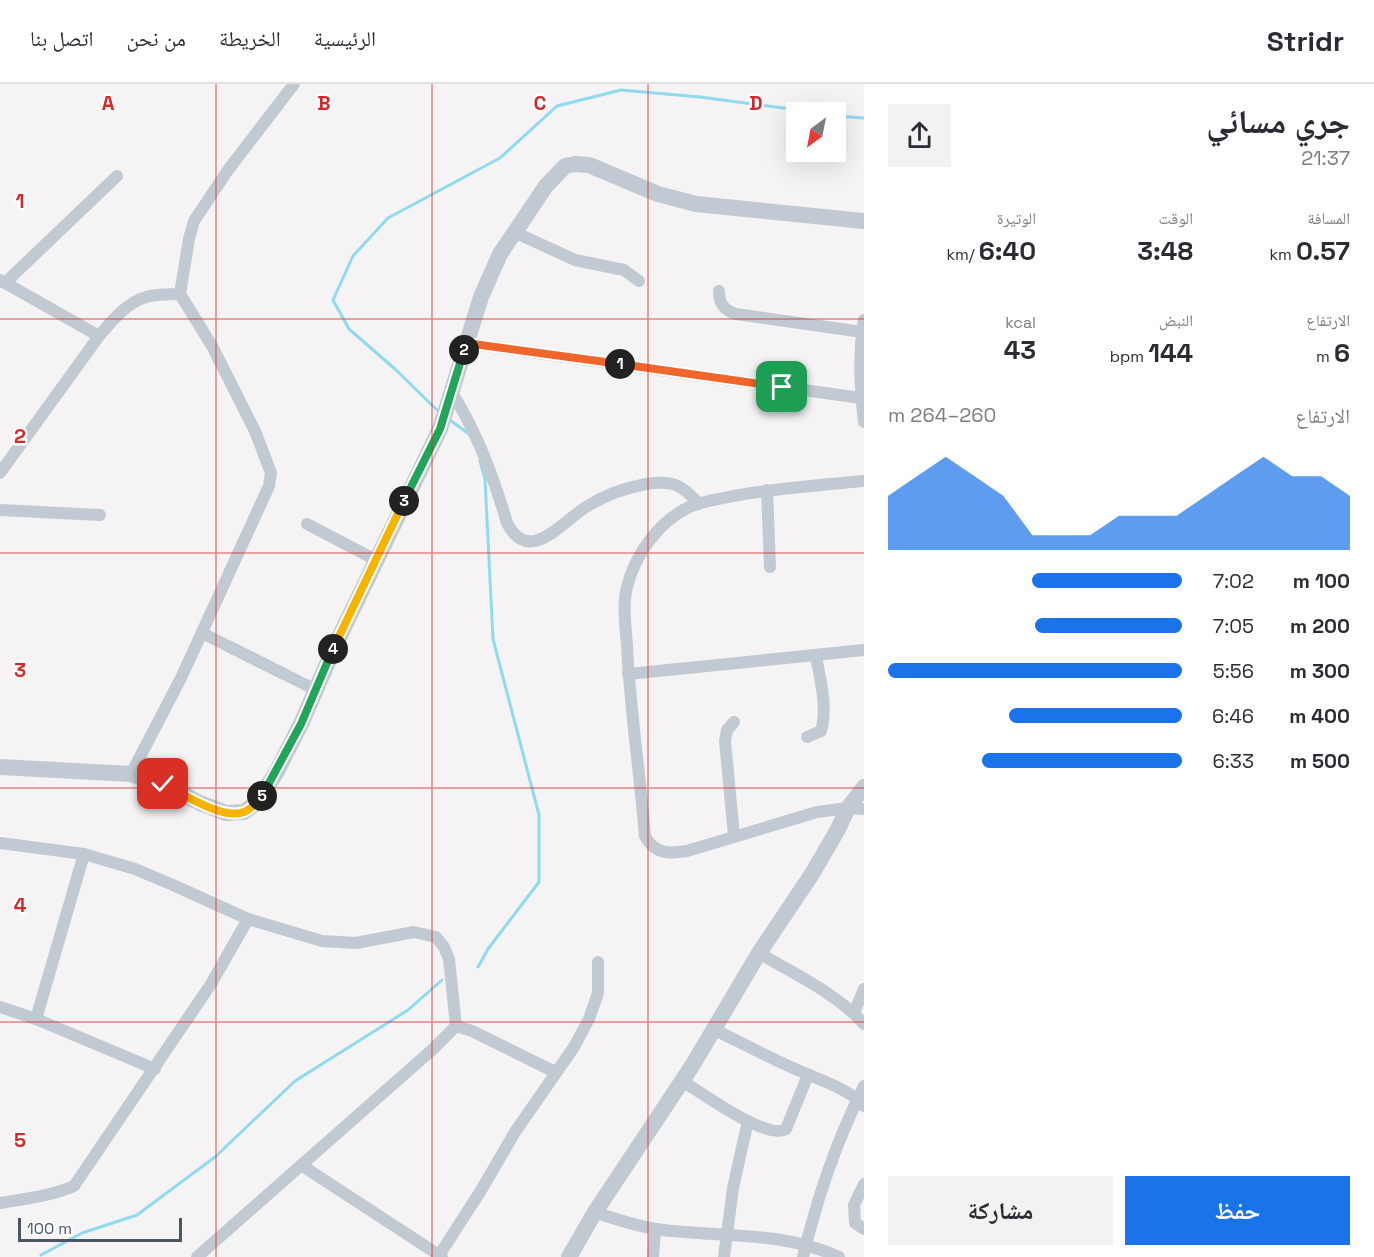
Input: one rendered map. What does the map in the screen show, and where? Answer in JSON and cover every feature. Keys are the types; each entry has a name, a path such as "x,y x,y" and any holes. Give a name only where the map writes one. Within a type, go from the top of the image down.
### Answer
{"street":[{"path":"131,774 166,709 269,486 271,473 255,431 217,355 180,294 194,221 228,170 294,84"},
{"path":"0,767 131,774 163,784 220,811 235,814 244,812 255,804 271,780 301,724 442,421 481,297 500,254 565,165 589,165 636,186 677,200 864,221"},
{"path":"99,336 3,282 117,176"},
{"path":"514,232 575,260 624,270 639,281"},
{"path":"719,291 719,299 723,307 736,315 863,326 861,398 864,422"},
{"path":"0,473 99,336 117,316 146,297 180,294"},
{"path":"466,343 861,398"},
{"path":"452,393 463,410 480,448 512,534 526,541 536,541 548,536 584,508 625,488 659,482 673,483 685,488 699,504"},
{"path":"856,809 808,814 680,853 657,851 649,844 645,836 641,778 628,674 626,590 640,554 662,526 688,507 767,490 864,481"},
{"path":"767,490 770,567"},
{"path":"0,510 100,515"},
{"path":"307,524 376,560"},
{"path":"202,633 316,690"},
{"path":"628,674 864,651"},
{"path":"807,737 821,731 823,723 816,656"},
{"path":"734,722 727,730 726,741 735,836"},
{"path":"569,1257 682,1081 759,953 812,874 837,831 856,809 864,787"},
{"path":"0,843 84,854 135,869 248,919 335,944 367,942 414,932 436,938 444,947 449,959 456,1026"},
{"path":"36,1019 84,854"},
{"path":"0,1203 39,1197 74,1186 211,984 248,919"},
{"path":"759,953 830,996 854,1013 864,1024"},
{"path":"301,1165 439,1256 515,1132 574,1047 594,1007 598,993 598,962"},
{"path":"854,1013 864,990"},
{"path":"0,1007 36,1019 155,1069"},
{"path":"456,1026 472,1031 555,1072"},
{"path":"197,1257 433,1049 456,1026"},
{"path":"713,1029 836,1086 861,1103"},
{"path":"682,1081 748,1121 772,1131 783,1131 792,1116 808,1075"},
{"path":"803,1257 823,1184 861,1103 864,1086"},
{"path":"724,1257 733,1188 748,1121"},
{"path":"864,1184 853,1211 855,1223 864,1229"},
{"path":"596,1212 655,1229 727,1234 806,1244 839,1257"},
{"path":"654,1257 655,1229"}],"waterway":[{"path":"440,413 395,369 349,329 333,300 353,256 388,218 500,158 557,106 621,90 786,108"},
{"path":"846,117 864,118"},
{"path":"450,420 469,434"},
{"path":"478,967 488,949 539,882 539,815 493,639 485,479 480,461"},
{"path":"41,1255 82,1233 137,1215 215,1157 295,1081 408,1010 442,980"}],"route":[{"path":"163,784 200,803 235,814 244,812 263,795 301,724 334,648 440,429 466,343 782,387"}]}
